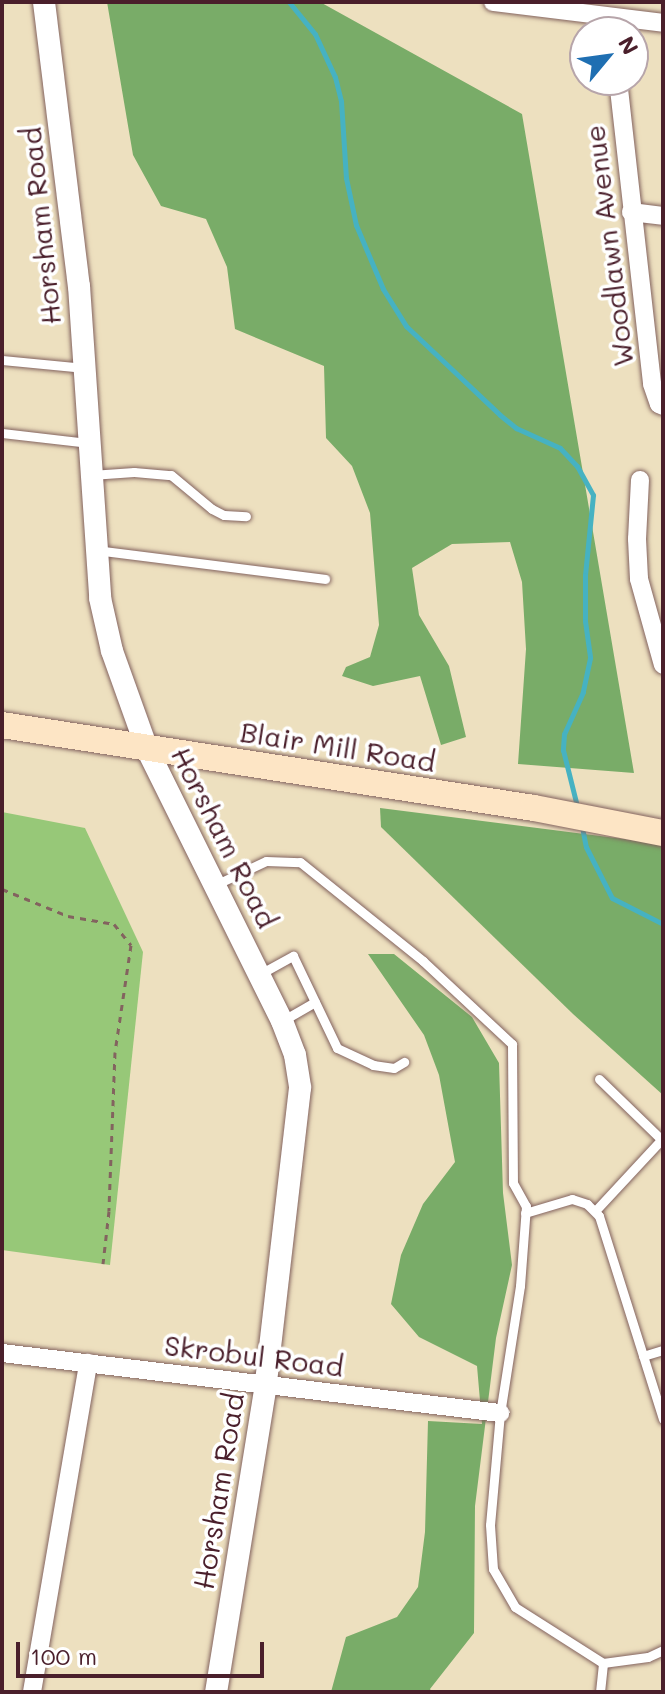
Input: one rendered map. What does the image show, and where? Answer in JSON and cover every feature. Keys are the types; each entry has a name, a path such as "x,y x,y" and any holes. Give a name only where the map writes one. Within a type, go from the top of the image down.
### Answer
{"main road":[{"name":"Blair Mill Road","path":"2,725 534,808 663,833"}],"street":[{"name":"Horsham Road","path":"44,2 79,286 100,598 112,651 147,749 282,1021 295,1055 300,1088 266,1384 216,1692"},
{"path":"493,2 569,17"},
{"name":"Woodlawn Avenue","path":"620,96 652,384 661,405"},
{"path":"631,212 663,216"},
{"path":"640,480 637,539 639,579 663,665"},
{"name":"Skrobul Road","path":"2,1353 500,1413"},
{"path":"32,1692 88,1363"}],"lane":[{"path":"2,360 85,368"},
{"path":"2,433 89,443"},
{"path":"91,475 134,472 171,475 212,509 224,515 246,516"},
{"path":"96,550 325,579"},
{"path":"215,885 266,861 300,862 423,961 512,1044 513,1183 526,1206 520,1286 500,1413 490,1525 493,1569 515,1607 603,1663 648,1657 663,1650"},
{"path":"260,974 293,956 337,1048 373,1065 394,1068 404,1062"},
{"path":"282,1021 315,1002"},
{"path":"596,1210 662,1140 599,1079"},
{"path":"525,1213 572,1199 596,1210 609,1239 663,1419"},
{"path":"643,1356 663,1350"},
{"path":"600,1692 603,1663"}],"path":[{"path":"2,889 68,916 114,924 124,931 131,945 115,1052 109,1211 103,1264"}],"green space":[{"path":"107,2 320,2 522,114 634,773 518,764 526,649 522,582 510,542 452,544 412,568 419,615 449,666 466,737 441,745 420,676 373,686 342,676 346,667 370,657 379,625 370,513 352,466 326,438 324,366 235,329 227,267 206,219 161,206 133,155"},
{"path":"380,808 663,844 663,1095 573,1014 381,827"},
{"path":"2,812 85,828 143,952 110,1265 2,1250"},
{"path":"368,954 394,954 472,1017 499,1063 503,1193 512,1265 496,1338 475,1506 474,1633 430,1689 432,1692 331,1692 346,1637 397,1617 418,1587 425,1532 428,1421 482,1424 477,1366 419,1337 391,1304 401,1255 423,1204 455,1162 439,1075 424,1035"}],"waterway":[{"path":"289,2 315,34 335,77 341,101 346,178 356,225 383,289 406,326 500,415 516,428 560,448 577,466 593,495 585,575 585,621 590,658 583,692 564,734 563,750 578,810"},
{"path":"582,827 586,847 612,898 663,924"}]}
